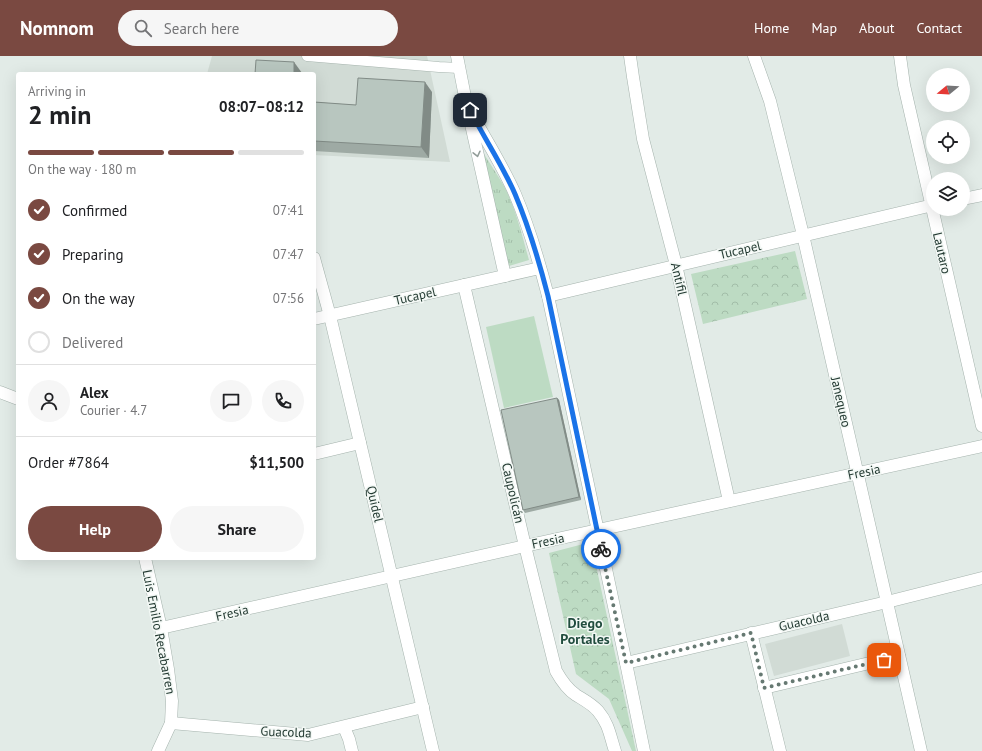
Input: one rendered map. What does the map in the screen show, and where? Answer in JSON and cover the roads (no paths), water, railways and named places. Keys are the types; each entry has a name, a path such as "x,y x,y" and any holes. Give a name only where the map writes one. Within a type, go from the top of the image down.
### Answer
{"street":[{"name":"Antifil","path":"630,56 643,139 676,265 729,501"},
{"name":"Janequeo","path":"754,56 770,101 803,235 921,751"},
{"name":"Lautaro","path":"900,56 904,85 926,179"},
{"path":"458,62 505,276"},
{"path":"466,102 473,117 499,161 527,223 548,296 644,751"},
{"path":"970,198 982,195"},
{"name":"Tucapel","path":"548,296 926,206"},
{"name":"Lautaro","path":"934,216 982,426"},
{"name":"Quidel","path":"316,265 330,316 433,751"},
{"name":"Tucapel","path":"316,319 540,268"},
{"name":"Caupolicán","path":"464,285 556,671 561,681 569,689 598,710 605,720 610,732 615,751"},
{"path":"0,392 16,398"},
{"path":"316,454 360,443"},
{"name":"Fresia","path":"161,628 525,546 982,446"},
{"name":"Luis Emilio Recabarren","path":"145,560 161,628 172,701 171,723 158,751"},
{"name":"Guacolda","path":"626,663 887,602 982,578"},
{"path":"751,633 780,751"},
{"path":"764,688 899,656"},
{"name":"Guacolda","path":"171,723 308,735 423,707"},
{"path":"344,727 352,751"}],"lane":[{"path":"307,56 439,67 458,62"}],"district":[{"name":"Diego Portales","path":"585,632"}]}
